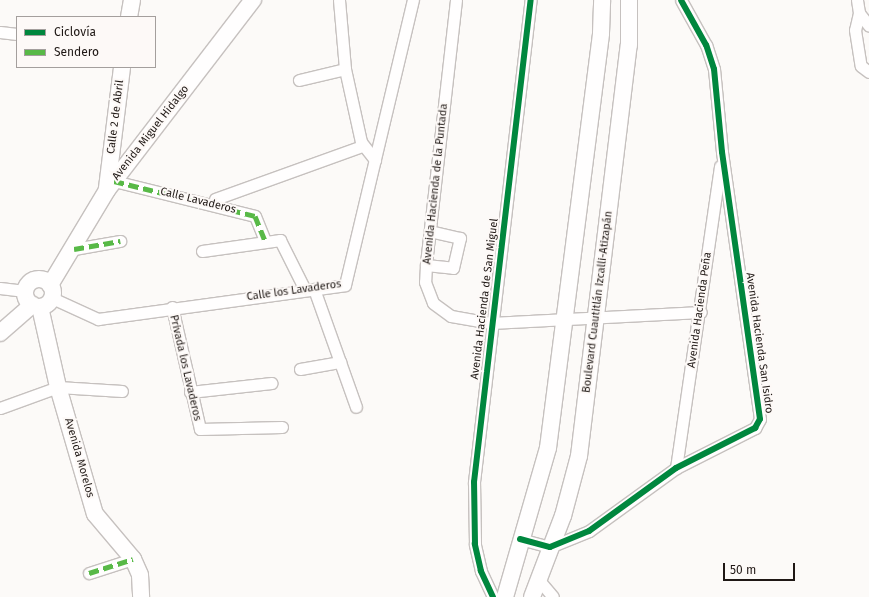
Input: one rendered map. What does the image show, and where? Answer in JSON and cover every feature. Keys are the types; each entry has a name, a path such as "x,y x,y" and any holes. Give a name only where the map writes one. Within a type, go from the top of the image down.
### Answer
{"main road":[{"path":"129,16 132,0"},
{"name":"Avenida Miguel Hidalgo","path":"0,333 39,295 74,249 113,178 253,0"},
{"path":"505,597 520,539 546,455 566,321 602,0"},
{"name":"Boulevard Cuautitlán Izcalli-Atizapán","path":"532,597 563,516 579,456 628,45 629,0"},
{"name":"Calle 2 de Abril","path":"113,178 122,68"},
{"name":"Avenida Morelos","path":"39,295 58,387 95,514 133,559 140,575 141,597"}],"street":[{"path":"339,0 345,69 362,146 375,160"},
{"name":"Calle los Lavaderos","path":"0,288 39,295 93,318 309,289 342,286 348,282 413,0"},
{"name":"Avenida Hacienda de la Puntada","path":"456,0 426,265 428,292 441,311 461,319 491,323 596,320 701,312"},
{"name":"Avenida Hacienda de San Miguel","path":"493,597 481,571 474,515 491,323 531,0"},
{"name":"Avenida Hacienda San Isidro","path":"550,548 589,531 676,468 755,428 760,419 722,152 714,69 706,45 681,0"},
{"path":"857,0 859,13 855,30 858,52 861,66 869,72"},
{"path":"859,13 869,26"},
{"path":"0,32 16,34"},
{"path":"299,80 345,69"},
{"path":"215,199 362,146"},
{"name":"Avenida Hacienda Peña","path":"676,468 701,312 722,152"},
{"name":"Calle Lavaderos","path":"113,178 255,216 265,241"},
{"path":"426,265 453,268 460,238 430,231"},
{"path":"202,251 280,240 309,289 340,362 356,407"},
{"path":"74,249 120,241"},
{"name":"Privada los Lavaderos","path":"172,307 190,392 200,429 282,427"},
{"path":"300,369 340,362"},
{"path":"190,392 272,383"},
{"path":"0,408 22,403 58,387 122,391"},
{"path":"520,539 550,548"},
{"path":"89,574 133,559"},
{"path":"538,579 553,597"}],"marked path":[{"path":"114,181 255,216 265,241"},
{"path":"74,249 120,241"},
{"path":"89,573 133,559"}],"cycle path":[{"path":"493,597 481,571 475,544 474,482 531,0"},
{"path":"520,539 550,547 589,531 676,468 755,428 760,419 722,152 714,69 706,45 681,0"}]}
